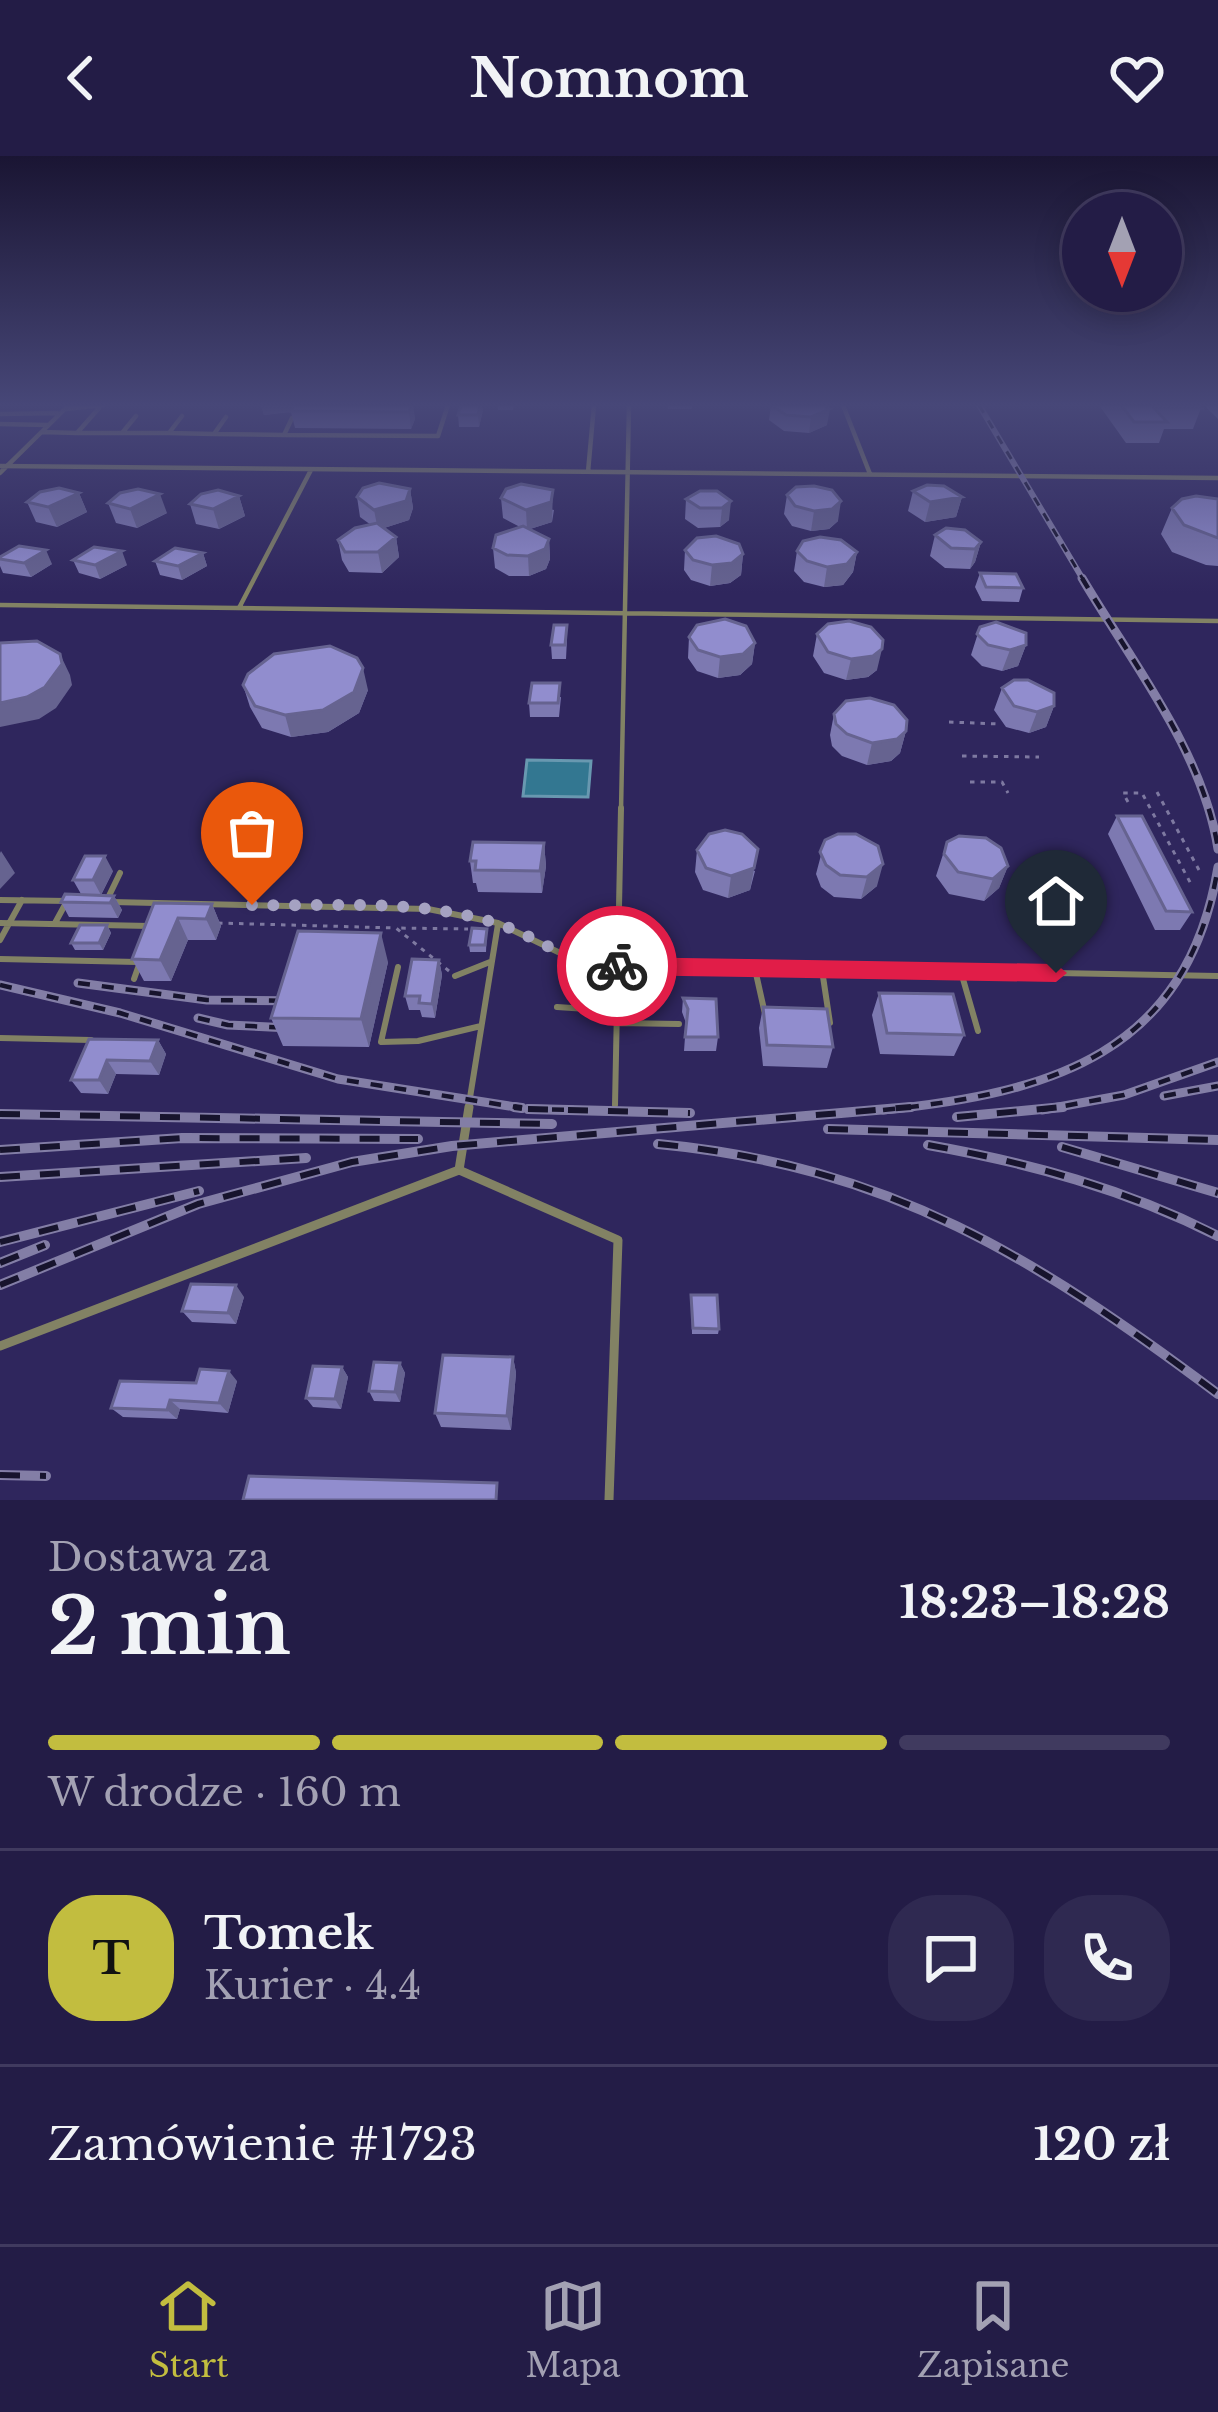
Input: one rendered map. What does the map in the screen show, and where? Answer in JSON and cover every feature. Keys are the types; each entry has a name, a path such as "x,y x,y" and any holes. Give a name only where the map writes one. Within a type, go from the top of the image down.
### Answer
{"lane":[{"path":"2,468 1218,478"},
{"path":"588,468 588,472"},
{"path":"615,1105 627,468"},
{"path":"867,468 870,475"},
{"path":"239,608 311,470"},
{"path":"0,605 1218,621"},
{"path":"106,902 120,873"},
{"path":"0,900 428,909 498,923 583,964 1218,976"},
{"path":"0,940 5,923 22,900"},
{"path":"55,923 67,901"},
{"path":"134,979 164,903"},
{"path":"5,923 154,926"},
{"path":"459,1170 498,923"},
{"path":"0,959 140,962"},
{"path":"455,976 490,962"},
{"path":"398,968 381,1042 418,1041 481,1026"},
{"path":"755,968 766,1019"},
{"path":"809,1022 830,1023 822,970"},
{"path":"961,972 978,1031"},
{"path":"557,1007 617,1011"},
{"path":"616,1023 679,1024"},
{"path":"0,1038 115,1041"},
{"path":"0,1346 459,1170 618,1240 610,1500"}],"path":[{"path":"949,722 1000,724"},
{"path":"962,757 1039,758"},
{"path":"970,782 1002,782 1008,793"},
{"path":"1157,792 1198,870"},
{"path":"1128,802 1123,793 1142,793 1191,884"},
{"path":"1153,824 1154,816"},
{"path":"199,923 468,930 470,917"},
{"path":"396,928 455,976"}],"water":[{"path":"527,760 591,761 588,797 523,796"}],"building":[{"path":"379,483 410,489 406,501 374,510 357,497 363,488"},
{"path":"521,484 553,490 551,502 526,510 501,498 506,489"},
{"path":"927,485 944,486 962,497 930,502 913,491"},
{"path":"796,487 832,490 841,501 832,509 814,511 795,506 787,495"},
{"path":"59,488 79,493 48,507 27,502 40,492"},
{"path":"138,489 160,494 130,509 108,503 120,493"},
{"path":"218,490 239,496 213,509 190,504 201,494"},
{"path":"700,491 717,491 731,501 722,508 700,508 686,499"},
{"path":"1196,496 1218,499 1218,538 1184,525 1172,508"},
{"path":"377,523 396,537 378,552 345,552 338,540 355,528"},
{"path":"523,526 549,539 545,549 528,556 507,555 493,548 496,535"},
{"path":"946,528 965,530 981,542 975,549 951,548 935,535"},
{"path":"716,536 739,544 743,554 732,563 712,565 693,560 685,550 697,538"},
{"path":"841,540 857,552 847,564 827,567 807,561 797,551 803,541"},
{"path":"19,546 46,550 24,563 0,559"},
{"path":"94,547 122,551 95,565 73,560"},
{"path":"175,548 203,553 178,566 155,561"},
{"path":"980,573 1016,574 1023,588 986,587"},
{"path":"725,619 746,626 755,643 743,654 720,657 698,650 689,637 697,625"},
{"path":"849,621 871,627 883,640 882,649 873,656 851,659 828,652 817,634 828,624"},
{"path":"996,622 1026,633 1026,645 1010,650 988,645 977,634 980,627"},
{"path":"554,625 567,625 565,645 551,645"},
{"path":"37,641 60,654 62,664 45,687 0,703 0,643"},
{"path":"330,646 357,658 363,668 354,692 323,710 285,715 255,706 243,685 248,674 274,654"},
{"path":"1014,680 1028,680 1054,693 1054,706 1037,712 1014,706 1002,688"},
{"path":"532,683 560,683 558,703 529,703"},
{"path":"870,698 894,705 907,720 906,731 897,739 872,743 847,734 836,724 834,714 846,701"},
{"path":"1117,816 1142,816 1192,912 1166,911"},
{"path":"725,830 742,834 758,849 754,868 731,876 706,868 697,850 709,834"},
{"path":"856,834 878,846 883,864 867,877 840,875 826,865 820,852 825,840"},
{"path":"959,836 986,838 1001,848 1008,866 993,879 958,872 944,854 947,842"},
{"path":"473,842 544,843 540,871 475,870 476,861 470,861"},
{"path":"85,856 105,856 93,880 73,880"},
{"path":"65,894 114,896 110,903 61,902"},
{"path":"154,903 212,904 206,919 178,918 160,960 132,959"},
{"path":"80,925 107,925 99,943 71,943"},
{"path":"472,928 487,929 485,945 469,945"},
{"path":"298,931 381,933 361,1019 271,1018"},
{"path":"412,959 439,960 432,1004 419,1003 420,996 405,996"},
{"path":"879,993 953,994 964,1035 887,1033"},
{"path":"683,998 716,999 718,1037 685,1037 688,1009"},
{"path":"763,1007 827,1009 833,1047 767,1045"},
{"path":"89,1039 158,1040 150,1061 107,1060 99,1080 71,1080"},
{"path":"191,1284 236,1285 228,1313 182,1311"},
{"path":"691,1295 717,1295 719,1329 693,1328"},
{"path":"443,1355 513,1357 507,1416 435,1413"},
{"path":"374,1362 400,1363 395,1392 369,1391"},
{"path":"313,1366 342,1367 335,1399 306,1398"},
{"path":"200,1369 229,1371 219,1403 170,1400 167,1410 111,1408 120,1381 196,1383"},
{"path":"249,1476 497,1483 496,1500 243,1500"}],"railway":[{"path":"1016,468 1084,581"},
{"path":"1082,578 1182,743 1210,813 1218,849"},
{"path":"896,1108 1002,1091 1055,1075 1102,1052 1143,1022 1176,981 1202,930 1218,867"},
{"path":"78,983 207,1000 310,1001"},
{"path":"0,985 120,1013 338,1079 522,1108 514,1107"},
{"path":"198,1018 228,1025 311,1029"},
{"path":"1054,1108 1124,1095 1218,1062"},
{"path":"1164,1096 1218,1086"},
{"path":"896,1108 911,1107"},
{"path":"1054,1108 1063,1107"},
{"path":"0,1285 198,1204 352,1162 452,1146 896,1108"},
{"path":"883,1110 896,1108"},
{"path":"957,1117 1054,1108"},
{"path":"1042,1110 1054,1108"},
{"path":"572,1110 528,1109 690,1113"},
{"path":"0,1114 552,1124"},
{"path":"828,1129 1218,1140"},
{"path":"0,1150 182,1138 418,1139"},
{"path":"658,1144 741,1155 818,1173 957,1226 1086,1301 1218,1394"},
{"path":"928,1145 1076,1180 1148,1204 1218,1236"},
{"path":"1062,1147 1218,1193"},
{"path":"0,1177 306,1158"},
{"path":"0,1242 199,1191"},
{"path":"0,1263 45,1245"},
{"path":"0,1475 46,1476"}],"way so far":[{"path":"252,905 428,909 498,923 583,964 617,966"}],"route":[{"path":"617,966 1056,973"}]}
